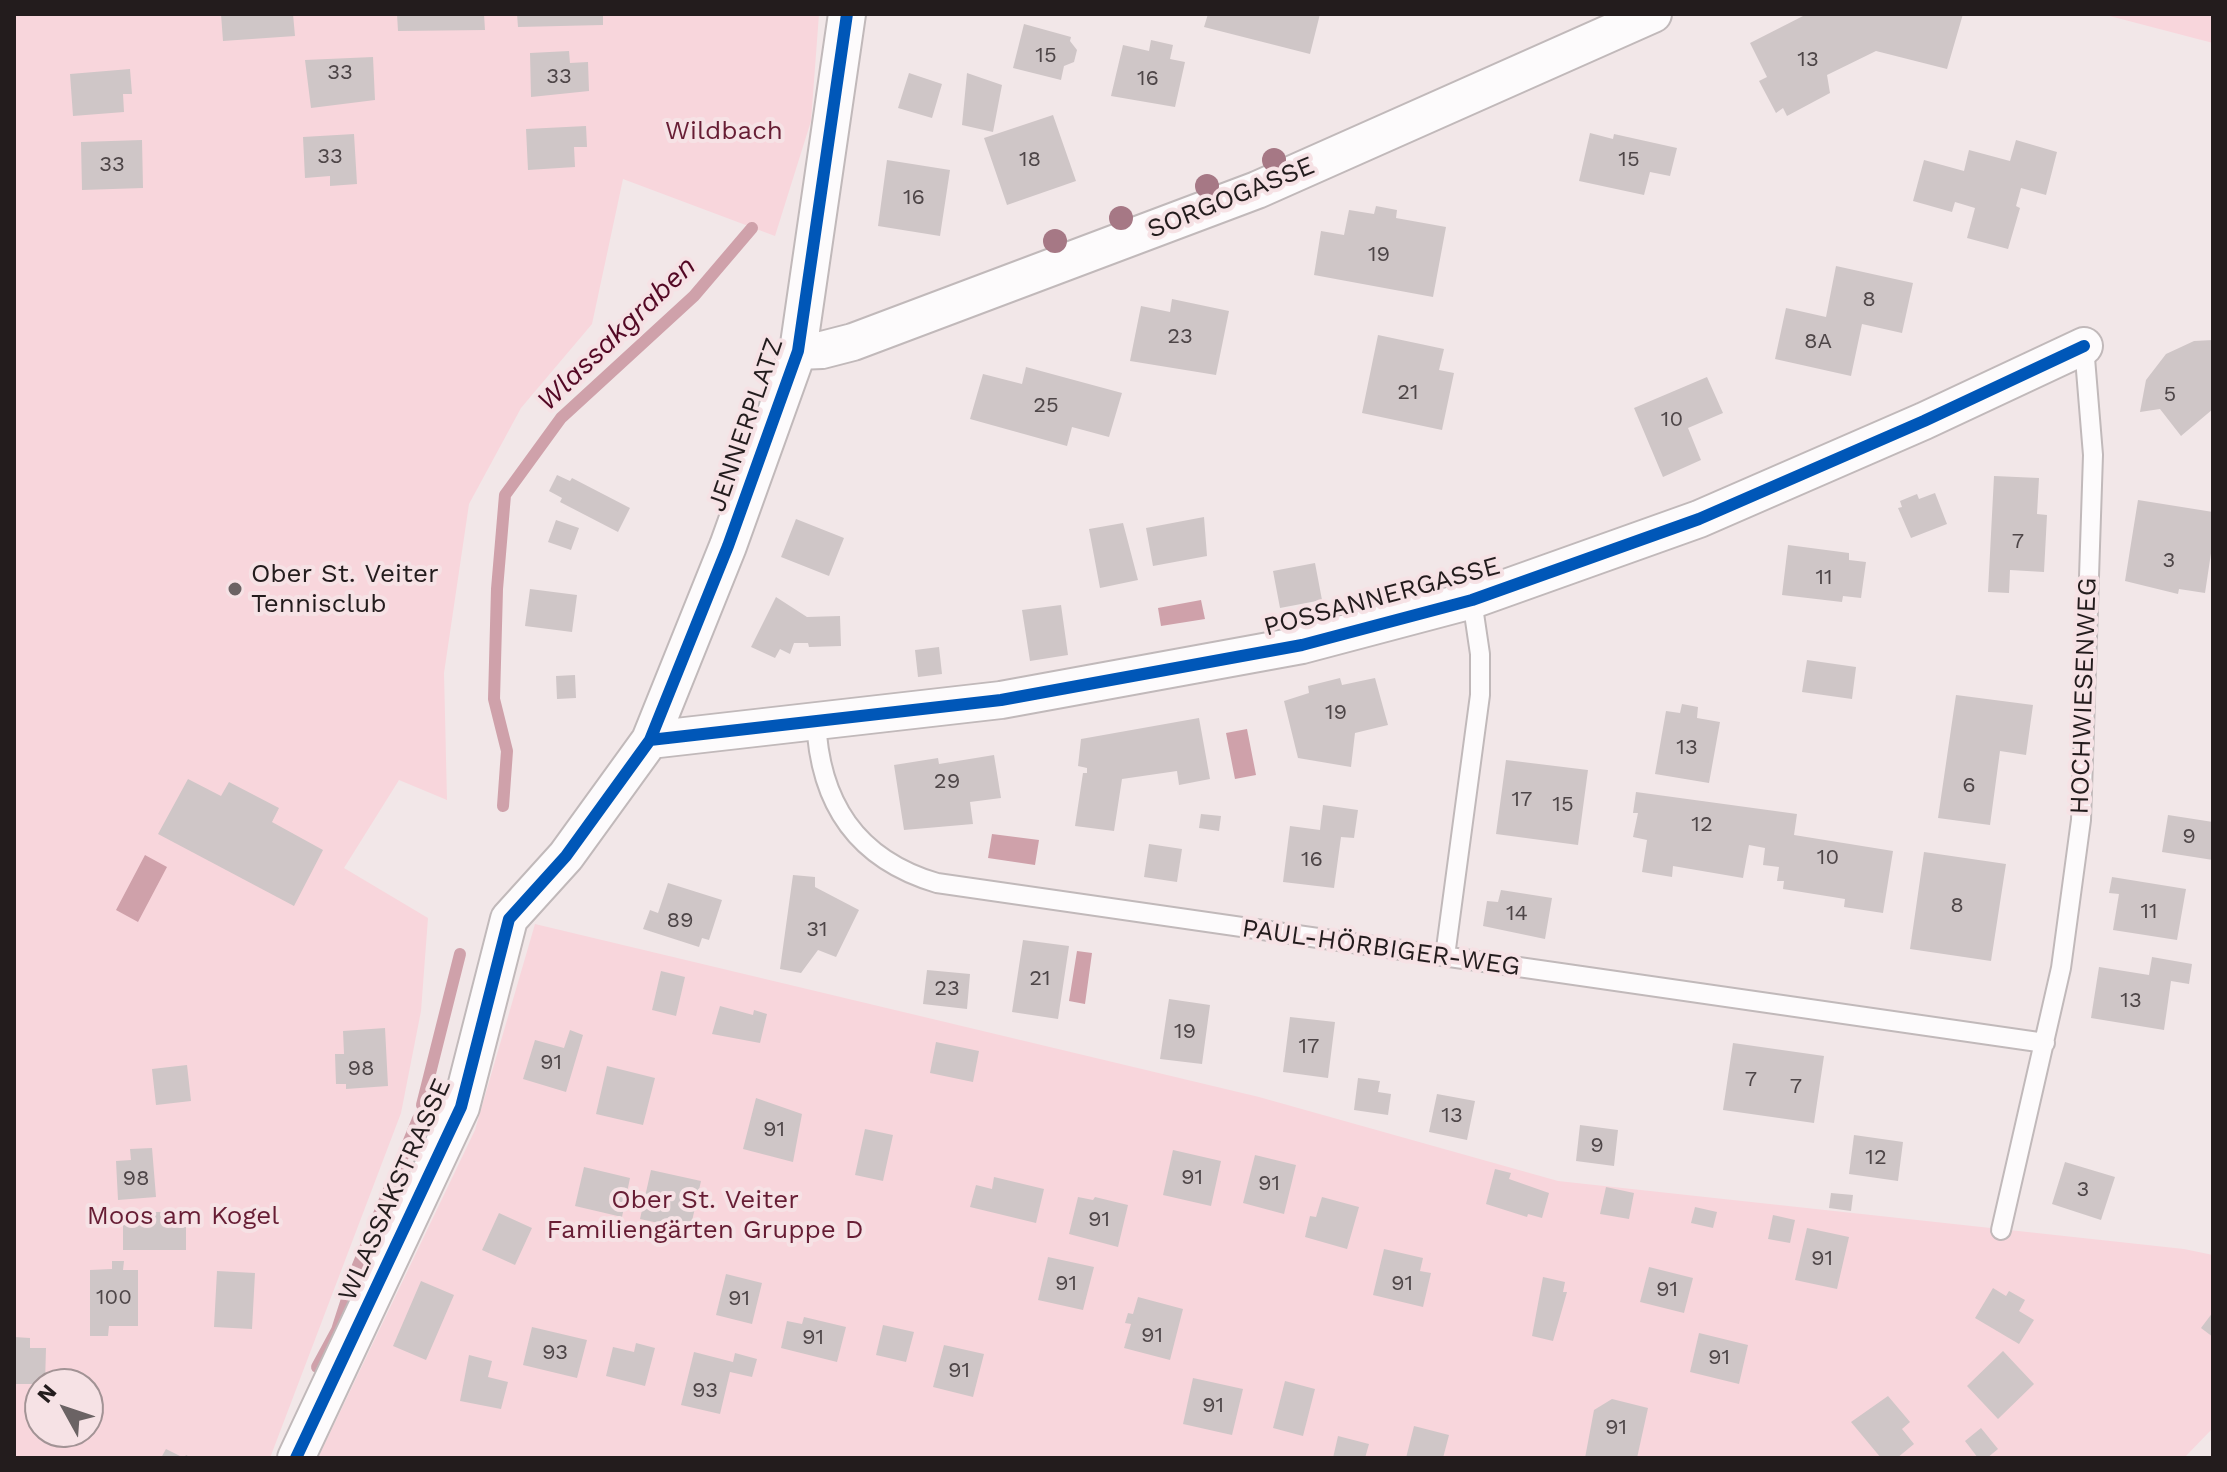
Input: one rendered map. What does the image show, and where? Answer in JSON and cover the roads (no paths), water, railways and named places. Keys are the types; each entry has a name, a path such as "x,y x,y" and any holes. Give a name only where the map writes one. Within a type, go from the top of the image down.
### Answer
{"street":[{"name":"JENNERPLATZ","path":"650,740 728,546 798,351 847,14"},
{"name":"SORGOGASSE","path":"798,351 822,350 853,342 1257,190 1653,14"},
{"name":"POSSANNERGASSE","path":"650,740 1029,695 1302,645 1472,600 1699,519 1924,421 2084,346"},
{"name":"WLASSAKSTRASSE","path":"296,1458 461,1107 509,919 566,856 650,740"}],"lane":[{"name":"HOCHWIESENWEG","path":"2001,1230 2061,968 2081,820 2093,455 2084,346"},
{"path":"1445,956 1480,695 1479,643 1472,600"},
{"name":"PAUL-HÖRBIGER-WEG","path":"816,719 822,770 834,805 850,829 869,847 915,876 937,883 1445,956 1608,983 2045,1043"}],"waterway":[{"name":"Wlassakgraben","path":"503,806 507,751 494,699 497,589 505,495 561,418 694,296 752,228"},
{"name":"Wlassakgraben","path":"422,1105 460,954"},
{"name":"Wlassakgraben","path":"317,1367 337,1330 357,1268 418,1119"}],"place":[{"name":"Ober St. Veiter Tennisclub","path":"235,589"}],"park label":[{"name":"Wildbach","path":"724,131"},
{"name":"Ober St. Veiter Familiengärten Gruppe D","path":"705,1215"},
{"name":"Moos am Kogel","path":"183,1216"}]}
